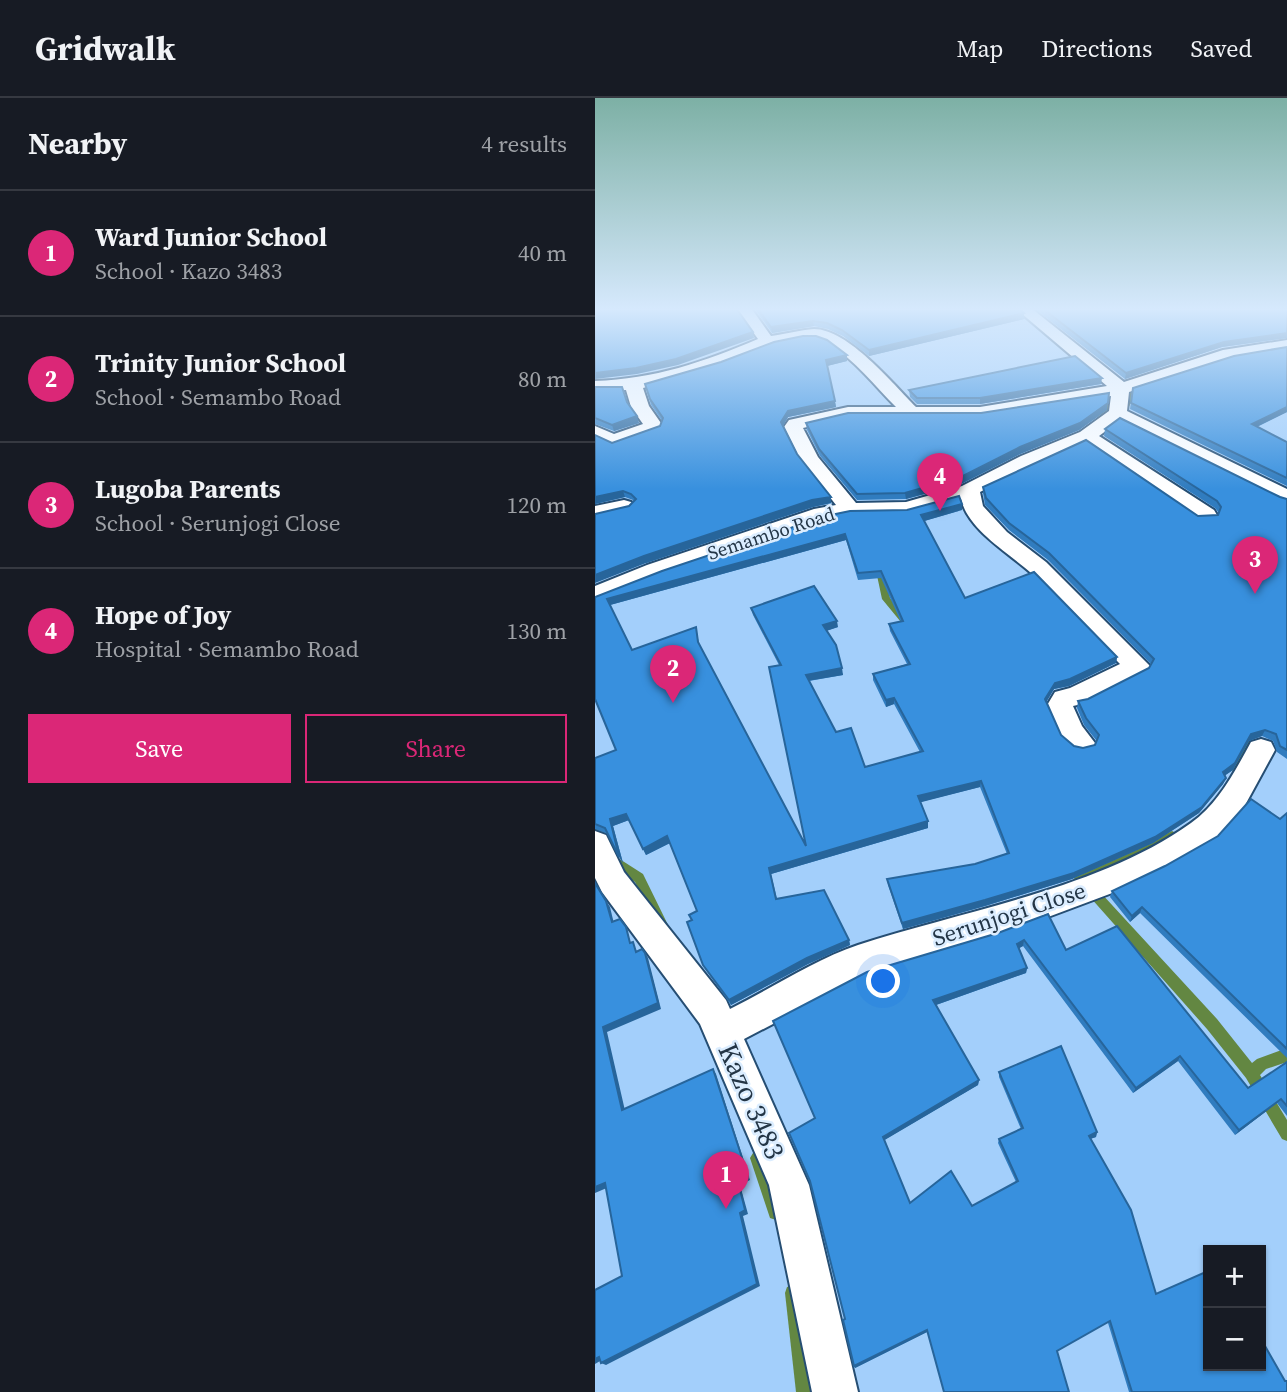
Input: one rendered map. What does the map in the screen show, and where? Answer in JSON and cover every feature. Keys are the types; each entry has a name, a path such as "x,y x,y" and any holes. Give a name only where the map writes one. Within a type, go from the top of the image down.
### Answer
{"street":[{"path":"595,386 633,385 694,368"},
{"path":"869,368 910,411"},
{"path":"1096,368 1121,389"},
{"path":"850,509 796,438 793,427 811,419 848,412 980,412 1121,389 1185,368"},
{"path":"595,432 613,442 655,426 641,407 633,385"},
{"path":"1121,389 1118,413 1286,497"},
{"name":"Semambo Road","path":"595,596 655,570 822,514 850,509 907,508 969,490 1028,460 1087,436 1118,413"},
{"path":"1087,436 1206,515"},
{"path":"969,490 973,507 999,537 1038,567 1137,666 1077,696 1064,699 1059,707 1071,732 1081,743"},
{"path":"595,512 624,506"},
{"name":"Serunjogi Close","path":"720,1031 859,961 997,921 1103,883 1151,861 1203,831 1234,799 1261,750"},
{"name":"Kazo 3483","path":"595,844 613,881 713,1012 789,1185 835,1392"}],"building":[{"path":"595,368 633,368 595,373"},
{"path":"699,368 828,368 835,401 788,411 781,422 797,454 831,497 812,500 595,575 595,514 629,506 636,499 623,491 595,497 595,435 612,443 660,426 663,418 650,399 645,384"},
{"path":"1015,368 1090,368 1102,378 980,398 917,398 909,390"},
{"path":"1120,368 1141,368 1126,373"},
{"path":"1195,368 1287,368 1287,407 1252,424 1287,442 1287,478 1131,403 1133,388"},
{"path":"595,387 622,387 627,402 637,416 612,425 595,418"},
{"path":"1109,393 1108,403 1080,423 1020,447 961,477 905,493 857,494 819,449 806,423 848,413 981,413"},
{"path":"1120,418 1287,499 1287,750 1280,746 1276,734 1265,730 1251,734 1235,763 1223,772 1226,778 1202,807 1155,837 1074,873 902,923 887,879 975,864 1009,853 981,781 918,796 928,821 769,868 776,899 824,890 849,940 807,958 729,1000 703,965 687,922 692,920 689,915 697,911 667,836 643,849 626,814 610,819 619,857 605,828 595,824 595,758 616,750 595,699 595,597 662,571 826,516 850,511 907,510 959,496 962,504 921,515 965,598 1034,572 1117,657 1070,679 1055,683 1045,699 1061,735 1074,746 1083,748 1095,745 1099,735 1086,718 1078,701 1088,699 1149,668 1154,659 1049,553 1009,523 986,498 983,487 1086,440 1198,516 1218,515 1221,507 1217,501 1105,429","holes":["845,534 858,573 881,571 903,621 889,624 910,664 873,674 886,700 894,698 923,751 865,767 851,728 836,732 806,675 842,668 836,645 823,625 837,621 814,586 751,608 781,665 769,667 806,846 698,642 696,627 632,650 607,599"]},
{"path":"1251,799 1280,819 1287,813 1287,1049 1142,907 1132,916 1112,891 1165,866 1218,836"},
{"path":"595,883 606,901 612,922 620,919 636,952 642,949 645,953 658,1003 603,1027 622,1110 713,1069 748,1176 738,1181 745,1210 740,1213 757,1284 601,1363 599,1357 595,1359 595,1290 622,1276 605,1183 595,1187"},
{"path":"1048,914 1066,950 1117,926 1248,1088 1287,1062 1287,1106 1281,1099 1239,1130 1180,1056 1136,1088 1024,940 1017,944 1027,968 933,1000 979,1080 883,1137 910,1203 951,1171 972,1206 1018,1181 999,1139 1023,1128 999,1072 1061,1046 1097,1132 1089,1136 1131,1210 1156,1294 1203,1273 1203,1371 1266,1371 1266,1348 1287,1381 1287,1392 1132,1392 1110,1321 1057,1351 1069,1392 944,1392 927,1330 854,1366 843,1320 845,1319 810,1181 789,1133 815,1118 773,1021 867,972 998,933"}],"waterway":[{"path":"1122,415 1133,391 1143,388"},
{"path":"1095,424 1107,411 1113,395"},
{"path":"879,566 886,599 908,625"},
{"path":"1237,769 1246,742 1239,735"},
{"path":"595,820 614,861 639,878 663,927"},
{"path":"1172,836 1080,879 1212,1024 1251,1073"},
{"path":"1251,1073 1262,1064 1287,1055"},
{"path":"1251,1073 1287,1134"},
{"path":"758,1158 776,1212"},
{"path":"793,1293 805,1392"}],"place":[{"name":"Hope of Joy","path":"940,511"},
{"name":"Lugoba Parents","path":"1255,594"},
{"name":"Trinity Junior School","path":"673,703"},
{"name":"Ward Junior School","path":"726,1209"}]}
